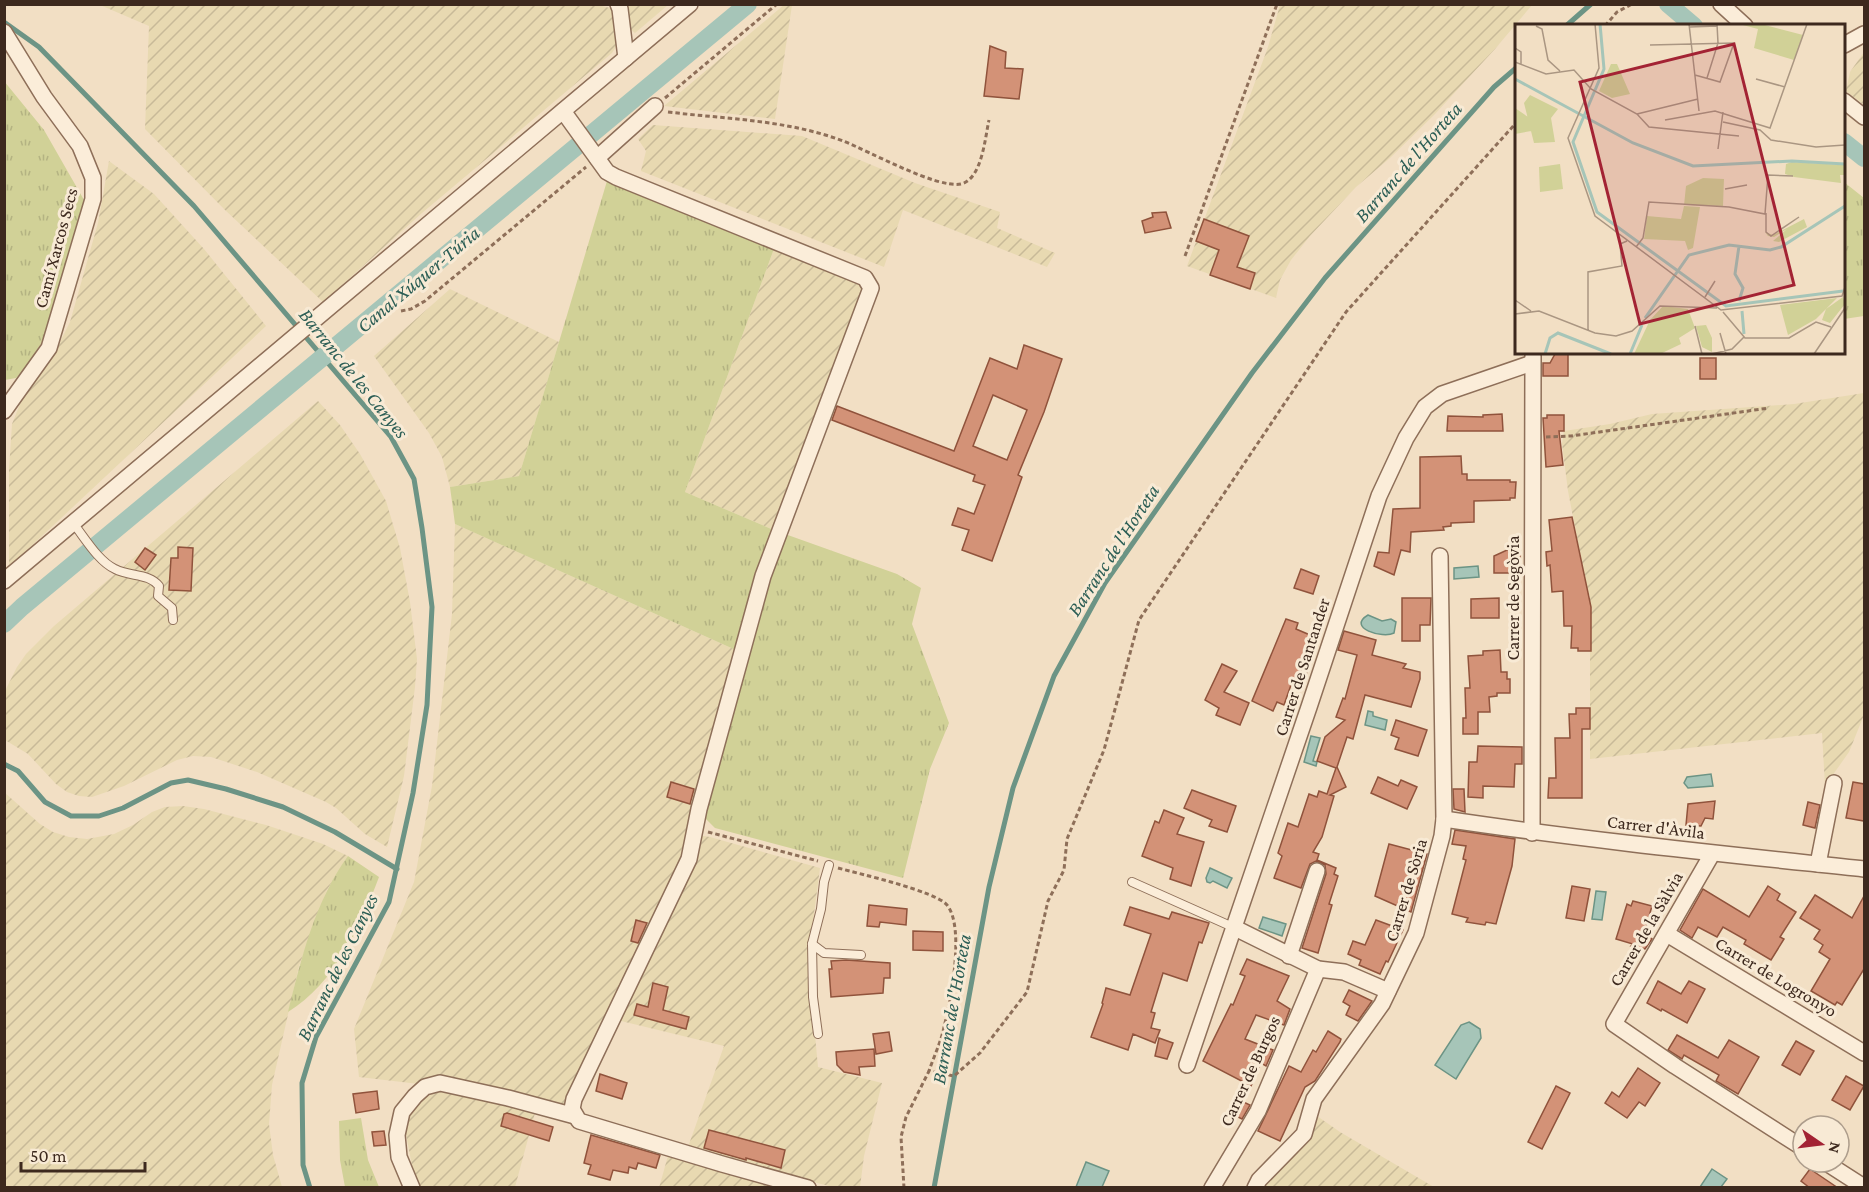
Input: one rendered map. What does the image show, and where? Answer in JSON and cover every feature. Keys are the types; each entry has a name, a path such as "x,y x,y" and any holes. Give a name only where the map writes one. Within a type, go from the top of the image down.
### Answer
{"street":[{"path":"618,4 626,58"},
{"path":"4,581 690,4"},
{"path":"1721,4 1743,24"},
{"name":"Camí Xarcos Secs","path":"4,32 44,97 80,147 93,178 93,199 49,348 4,411"},
{"path":"1845,44 1864,34"},
{"path":"1845,102 1864,117"},
{"path":"595,155 653,108"},
{"path":"563,111 608,172 616,177 865,278 871,288 763,576 689,859 574,1099 572,1109 579,1121 808,1188"},
{"name":"Carrer de Segòvia","path":"1532,358 1532,832"},
{"name":"Carrer de Santander","path":"1187,1065 1379,496 1406,438 1425,407 1442,394 1532,358"},
{"name":"Carrer de Sòria","path":"1255,1188 1259,1180 1304,1134 1314,1099 1373,1017 1416,933 1442,836 1444,819 1440,556"},
{"path":"1818,864 1834,783"},
{"name":"Carrer d'Àvila","path":"1444,819 1712,854 1864,869"},
{"name":"Carrer de la Sàlvia","path":"1712,854 1614,1024 1674,1066 1791,1140"},
{"path":"1290,956 1317,871"},
{"path":"1235,928 1318,969 1344,972 1388,990"},
{"name":"Carrer de Logronyo","path":"1666,934 1864,1053"},
{"name":"Carrer de Burgos","path":"1212,1188 1258,1111 1318,969"},
{"path":"412,1188 399,1156 398,1135 402,1112 425,1088 440,1083 575,1116"},
{"path":"1844,1174 1864,1187"}],"lane":[{"path":"73,523 105,563 116,570 154,579 159,586 158,596 172,608 173,620"},
{"path":"818,1034 813,997 812,944 829,865"},
{"path":"1132,882 1235,928"},
{"path":"812,944 824,953 861,955"}],"path":[{"path":"653,108 777,4"},
{"path":"1185,256 1276,4"},
{"path":"1607,24 1617,12 1632,4"},
{"path":"653,108 812,130 945,185 963,184 974,177 981,161 989,120"},
{"path":"929,1071 954,1076 967,1066 980,1053 1027,992 1048,901 1064,870 1067,839 1104,750 1139,620 1346,312 1515,124"},
{"path":"401,310 411,309 425,301 595,155"},
{"path":"1532,438 1571,436 1769,408"},
{"path":"695,829 728,836 926,893 946,904 954,918 956,966 944,1028 929,1071 906,1117 901,1137 904,1188"}],"shaded area":[{"path":"785,4 792,5 775,119 664,106"},
{"path":"100,5 598,5 614,9 617,45 612,53 422,213 323,302 225,210 145,129 149,26"},
{"path":"624,5 668,5 635,33 628,24"},
{"path":"1280,5 1532,5 1435,114 1356,187 1310,236 1291,260 1280,280 1276,298 1187,266 1268,47"},
{"path":"1864,52 1864,105 1846,91 1850,72"},
{"path":"653,125 802,136 915,183 1000,212 997,228 1055,253 1047,267 903,210 884,267 641,171 646,151 638,139"},
{"path":"109,161 154,194 204,249 266,326 9,567 9,469 12,424 22,399 57,348 70,322 98,223"},
{"path":"775,246 857,278 865,290 776,531 685,492"},
{"path":"450,289 559,342 519,476 450,487 442,457 429,433 374,356"},
{"path":"1864,393 1864,715 1849,752 1825,786 1822,733 1590,759 1590,595 1588,595 1568,491 1562,444 1564,431 1610,424 1652,414 1794,404"},
{"path":"318,401 340,425 360,454 386,501 400,548 410,602 417,659 415,687 404,776 387,847 365,834 326,802 257,772 211,757 193,756 177,760 124,786 92,797 67,792 56,784 28,754 5,740 4,693 17,667 26,654 54,626"},
{"path":"455,524 738,651 682,862 564,1109 419,1084 359,1077 354,1029 414,882 432,786 452,614"},
{"path":"1478,566 1479,577 1454,579 1454,568"},
{"path":"1368,615 1382,621 1391,619 1396,622 1394,633 1382,635 1364,628 1361,624 1362,620"},
{"path":"1368,711 1373,712 1373,716 1387,720 1385,730 1365,725"},
{"path":"1311,736 1320,738 1313,761 1317,762 1316,766 1304,762"},
{"path":"1711,774 1713,786 1688,788 1684,783 1687,777"},
{"path":"4,792 40,824 53,832 69,837 87,839 114,834 152,812 165,807 183,806 266,825 323,844 348,856 327,890 299,966 272,1085 269,1124 273,1155 282,1187 5,1187"},
{"path":"698,835 820,868 808,960 818,1067 882,1083 864,1156 860,1187 833,1187 688,1147 724,1046 617,1020"},
{"path":"1210,868 1232,878 1227,888 1213,881 1207,882 1206,878"},
{"path":"1596,891 1606,892 1602,920 1592,919"},
{"path":"1263,917 1286,924 1282,936 1259,928"},
{"path":"1469,1022 1480,1029 1481,1038 1456,1079 1435,1065 1461,1025"},
{"path":"443,1088 535,1113 515,1187 416,1187 405,1129 413,1105"},
{"path":"1317,1116 1434,1187 1263,1188 1312,1138"},
{"path":"669,1152 789,1188 659,1188"},
{"path":"1086,1162 1109,1171 1102,1187 1076,1187"},
{"path":"1712,1169 1727,1179 1721,1187 1700,1187"}],"green space":[{"path":"4,81 44,130 84,200 55,306 42,342 24,370 16,378 5,380"},
{"path":"607,181 775,246 685,492 776,531 738,651 455,524 450,487 519,476"},
{"path":"1845,183 1864,198 1864,316 1845,319"},
{"path":"785,534 897,574 921,588 912,624 949,723 930,769 903,878 715,828 703,816 768,578"},
{"path":"348,856 379,877 354,934 332,970 305,1000 288,1012 310,931 336,873"},
{"path":"361,1118 368,1160 379,1187 345,1187 340,1160 339,1121"}],"building":[{"path":"990,46 1006,52 1005,68 1023,69 1019,99 984,96"},
{"path":"1166,212 1171,228 1145,233 1142,221 1153,217 1152,213"},
{"path":"1204,219 1249,236 1237,267 1255,273 1250,289 1210,275 1219,250 1196,241"},
{"path":"1024,345 1062,359 1044,412 1018,475 1022,477 992,561 962,550 969,530 952,525 958,508 974,514 985,485 973,481 975,475 832,420 837,406 954,451 990,358 1017,369","holes":["993,395 1027,410 1007,460 973,446"]},
{"path":"1555,354 1568,354 1568,376 1543,376 1543,363 1550,363"},
{"path":"1700,358 1716,358 1716,379 1700,379"},
{"path":"1502,414 1503,431 1447,431 1448,416 1483,417 1483,415"},
{"path":"1547,415 1564,415 1564,431 1559,431 1563,465 1546,467 1543,418 1547,418"},
{"path":"1461,456 1462,474 1467,474 1467,480 1516,482 1515,498 1474,501 1474,522 1451,523 1451,526 1443,527 1444,530 1411,532 1410,552 1401,550 1394,575 1374,566 1378,552 1389,553 1393,509 1420,508 1420,457"},
{"path":"1572,517 1591,607 1591,651 1578,651 1578,648 1571,648 1572,626 1564,626 1563,591 1552,592 1550,565 1547,566 1546,552 1552,551 1549,520"},
{"path":"178,547 193,548 191,591 169,590 171,558 178,558"},
{"path":"145,548 156,555 145,570 135,562"},
{"path":"1507,550 1520,554 1520,573 1494,573 1494,556"},
{"path":"1301,569 1319,576 1313,594 1294,588"},
{"path":"1402,598 1431,598 1430,625 1420,625 1420,641 1402,641"},
{"path":"1499,598 1499,618 1471,618 1471,599"},
{"path":"1286,619 1298,623 1296,629 1310,635 1299,669 1307,672 1301,686 1292,682 1284,705 1277,702 1273,711 1252,701"},
{"path":"1344,631 1376,640 1372,655 1406,664 1403,668 1420,672 1420,679 1411,707 1365,695 1353,739 1347,737 1337,767 1346,787 1330,795 1334,796 1322,837 1313,852 1319,854 1317,860 1336,868 1334,874 1338,876 1318,953 1302,948 1326,874 1325,865 1316,861 1310,864 1301,888 1274,878 1282,856 1278,853 1288,823 1298,827 1309,794 1317,797 1319,791 1327,794 1336,768 1317,761 1325,737 1345,720 1336,717 1343,698 1345,699 1357,655 1338,650"},
{"path":"1500,650 1501,672 1507,672 1507,679 1510,679 1510,693 1497,693 1497,696 1489,697 1490,712 1478,712 1478,734 1463,734 1463,718 1466,718 1465,688 1470,688 1468,656 1483,655 1483,651"},
{"path":"1222,664 1237,671 1224,692 1249,703 1240,725 1216,715 1219,708 1205,700"},
{"path":"1576,708 1590,708 1590,729 1582,729 1582,798 1548,798 1549,778 1556,778 1555,738 1570,738 1569,714 1576,714"},
{"path":"1396,720 1427,730 1418,756 1395,749 1399,738 1391,735"},
{"path":"1478,746 1522,747 1522,764 1515,764 1514,787 1483,786 1483,798 1468,797 1469,762 1477,762"},
{"path":"1378,777 1398,786 1401,780 1417,787 1407,809 1371,793"},
{"path":"671,782 694,789 690,804 667,797"},
{"path":"1853,782 1864,784 1864,821 1846,818"},
{"path":"1453,789 1464,789 1465,812 1454,809"},
{"path":"1192,790 1236,806 1227,832 1209,826 1212,820 1184,808"},
{"path":"1715,801 1713,819 1705,818 1701,826 1686,825 1688,804"},
{"path":"1808,802 1820,805 1815,828 1803,825"},
{"path":"1164,810 1184,818 1177,834 1204,842 1191,886 1170,879 1173,868 1142,856 1155,821 1159,823"},
{"path":"1455,830 1515,839 1512,866 1496,924 1466,922 1468,918 1452,914 1466,860 1463,859 1466,846 1452,844"},
{"path":"1389,844 1427,854 1411,912 1375,896"},
{"path":"1572,886 1590,889 1584,921 1566,918"},
{"path":"1768,886 1780,894 1777,900 1796,912 1780,937 1784,939 1771,960 1744,944 1746,940 1723,927 1717,937 1698,927 1692,938 1680,930 1703,889 1749,917"},
{"path":"1815,895 1852,918 1864,896 1864,969 1842,1005 1837,1002 1835,1005 1811,991 1830,959 1819,952 1823,945 1814,939 1820,930 1800,918"},
{"path":"1633,901 1652,906 1644,934 1652,939 1645,949 1616,939 1627,904 1631,906"},
{"path":"869,905 907,909 906,925 880,922 879,927 867,926"},
{"path":"1130,907 1169,919 1172,912 1209,923 1202,943 1199,942 1187,981 1163,973 1151,1012 1155,1013 1151,1028 1160,1030 1155,1043 1133,1034 1128,1050 1091,1037 1103,1004 1106,988 1130,995 1151,934 1124,925"},
{"path":"636,920 647,923 638,943 631,941"},
{"path":"1376,920 1403,930 1380,974 1359,965 1361,960 1348,954 1353,941 1365,945"},
{"path":"913,931 943,932 943,951 913,950"},
{"path":"1247,959 1289,976 1277,1001 1290,1009 1284,1025 1256,1015 1245,1039 1273,1050 1266,1066 1261,1063 1251,1086 1203,1061 1231,1004 1233,1005 1245,976 1240,974"},
{"path":"831,961 890,963 890,978 884,978 883,993 831,997 829,969 832,969"},
{"path":"1658,981 1681,994 1689,981 1705,989 1687,1023 1647,1003"},
{"path":"653,983 668,987 663,1010 689,1017 686,1029 634,1015 637,1004 648,1007"},
{"path":"1349,990 1372,1001 1358,1021 1346,1015 1350,1006 1343,1002"},
{"path":"1328,1031 1341,1039 1340,1042 1315,1081 1305,1087 1280,1141 1258,1131 1289,1066 1301,1072 1313,1050 1316,1052"},
{"path":"889,1032 892,1051 876,1054 873,1034"},
{"path":"1677,1035 1718,1058 1729,1040 1759,1057 1738,1094 1716,1081 1719,1075 1684,1055 1682,1059 1668,1050"},
{"path":"1159,1038 1173,1043 1167,1059 1155,1056"},
{"path":"1796,1041 1814,1051 1800,1075 1782,1065"},
{"path":"874,1049 875,1066 859,1067 860,1075 844,1072 837,1065 836,1052"},
{"path":"1638,1068 1660,1083 1645,1106 1639,1102 1627,1118 1605,1103 1612,1092 1619,1097"},
{"path":"600,1074 627,1083 622,1099 596,1091"},
{"path":"1846,1076 1864,1086 1850,1110 1832,1100"},
{"path":"1556,1086 1570,1093 1542,1149 1528,1142"},
{"path":"377,1091 379,1109 356,1113 353,1094"},
{"path":"1235,1098 1250,1105 1242,1119 1228,1112"},
{"path":"504,1114 553,1127 549,1141 501,1126"},
{"path":"709,1130 785,1150 781,1168 704,1148"},
{"path":"384,1131 386,1145 374,1146 372,1132"},
{"path":"591,1135 660,1155 656,1168 638,1163 636,1169 629,1167 628,1173 613,1170 610,1180 588,1174 591,1165 584,1163"},
{"path":"1806,1174 1817,1174 1838,1188 1810,1188 1801,1181"}],"waterway":[{"name":"Canal Xúquer-Túria","path":"4,624 748,4"},
{"name":"Barranc de l'Horteta","path":"1568,24 1591,4"},
{"path":"1668,4 1692,24"},
{"name":"Barranc de les Canyes","path":"4,22 39,47 194,206 391,437 414,479 432,607 427,705 413,793 389,902 316,1037 302,1083 303,1165 310,1188"},
{"name":"Barranc de l'Horteta","path":"934,1188 989,887 1013,788 1054,676 1105,583 1252,373 1325,278 1494,87 1515,69"},
{"path":"1845,143 1864,158"},
{"path":"4,764 18,771 45,802 71,816 99,816 123,808 171,783 188,780 226,789 283,807 335,832 397,869"}]}
